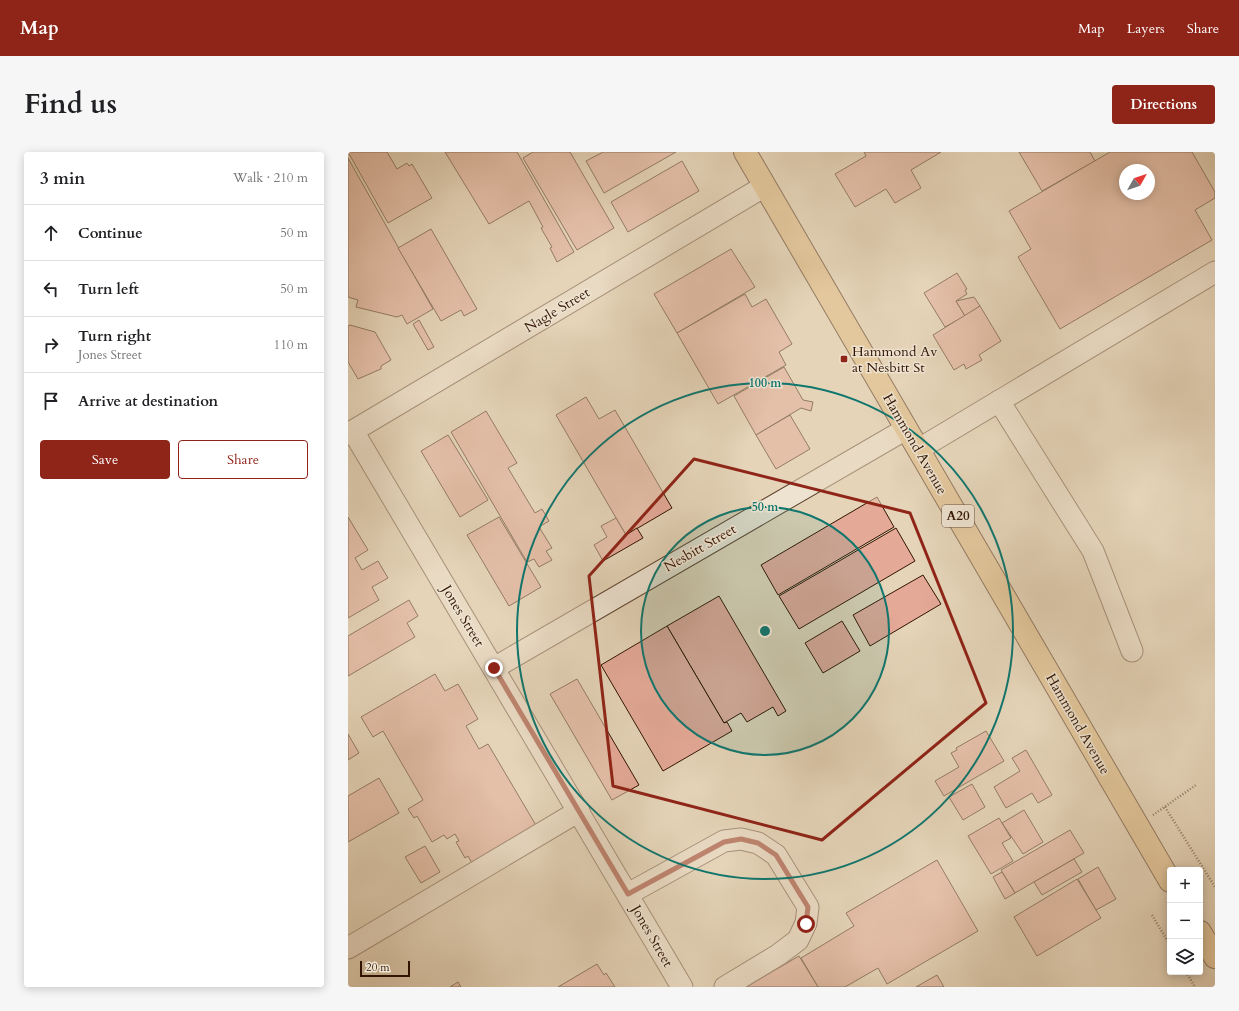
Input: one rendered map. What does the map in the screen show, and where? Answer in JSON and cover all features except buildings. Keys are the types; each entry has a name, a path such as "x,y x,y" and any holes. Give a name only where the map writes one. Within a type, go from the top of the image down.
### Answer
{"highway":[{"name":"Hammond Avenue","path":"745,152 1167,875"},
{"path":"1203,937 1215,957"}],"street":[{"name":"Nagle Street","path":"351,432 765,186"},
{"path":"919,449 1215,272"},
{"path":"1000,401 1093,551 1132,651"},
{"name":"Nesbitt Street","path":"494,668 906,429"},
{"name":"Jones Street","path":"351,432 494,668 682,987"},
{"path":"348,948 579,811"},
{"path":"628,894 724,842 741,839 758,843 776,855 808,907 806,924 798,940 778,955 725,987"}],"path":[{"path":"1138,826 1196,785"},
{"path":"1165,807 1215,887"},
{"path":"1152,915 1167,940"},
{"path":"1188,975 1195,987"}],"highlighted area":[{"path":"694,459 910,513 986,703 822,840 613,786 589,576"}],"place":[{"name":"Hammond Av at Nesbitt St","path":"844,359"}],"route":[{"path":"494,668 628,894 724,842 741,839 758,843 776,855 808,907 806,924"}]}
